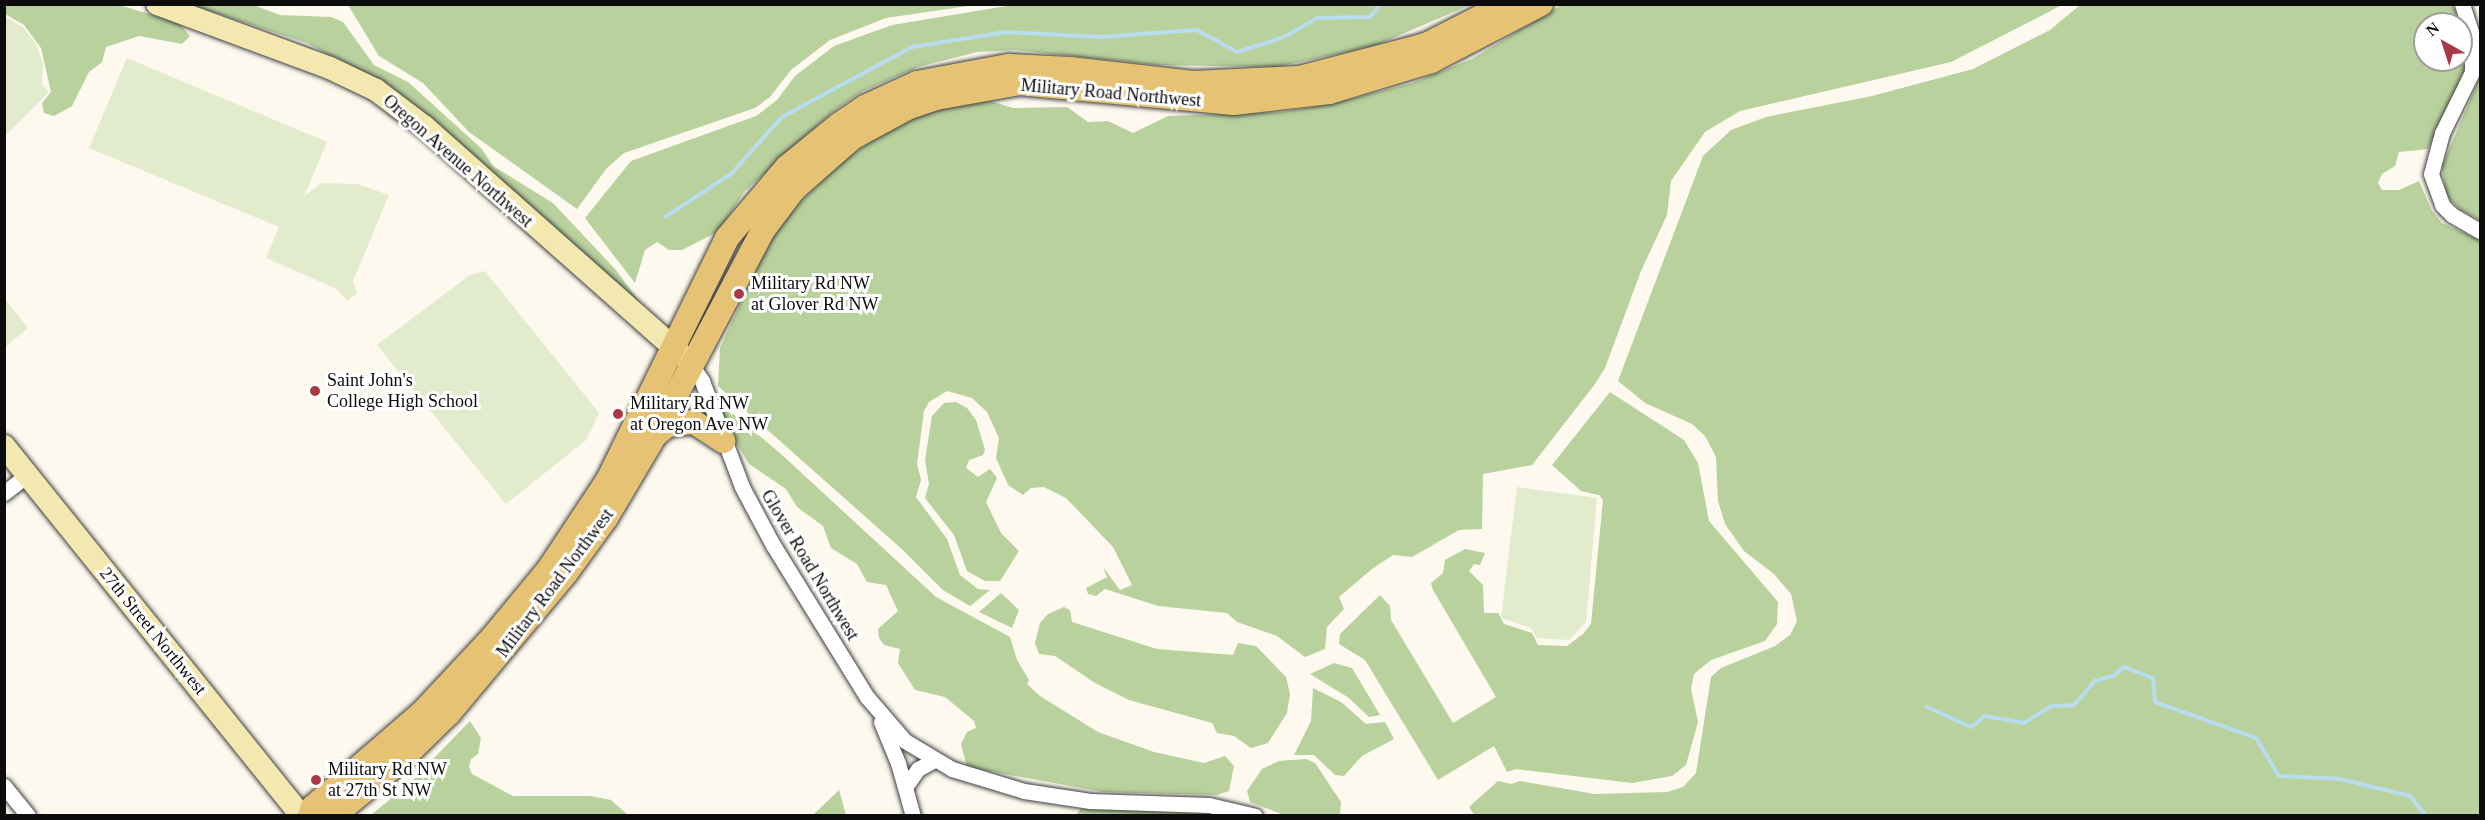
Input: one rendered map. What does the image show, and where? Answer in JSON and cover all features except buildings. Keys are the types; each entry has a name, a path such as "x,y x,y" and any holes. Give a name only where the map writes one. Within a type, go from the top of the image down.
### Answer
{"main road":[{"name":"Military Road Northwest","path":"333,816 423,740 503,653 589,543 655,435 681,355 727,238 787,167 865,107 917,83 975,70 1018,66 1193,83 1299,78 1426,45 1506,4"},
{"name":"Military Road Northwest","path":"310,816 314,807 422,713 493,637 549,569 608,480 681,355 748,254 794,189 852,138 907,108 959,91 1019,83 1234,103 1329,92 1431,61 1541,4"},
{"path":"655,435 668,425 694,422 723,441"}],"street":[{"name":"Oregon Avenue Northwest","path":"157,4 330,68 376,90 425,127 681,355"},
{"path":"2462,4 2472,35 2472,72 2442,133 2431,174 2442,205 2452,215 2481,231"},
{"name":"Glover Road Northwest","path":"681,355 702,381 723,441 772,545 873,706 905,741 934,760 972,777 1045,795 1102,801 1202,804 1236,808 1255,816"},
{"name":"27th Street Northwest","path":"4,446 301,816"},
{"path":"4,493 27,475"},
{"path":"873,706 906,786 913,816"},
{"path":"906,786 918,769 934,760"},
{"path":"4,786 28,816"}],"green space":[{"path":"1018,4 1470,5 1374,46 1276,67 1157,65 1015,50 977,52 918,67 863,91 836,109 744,192 719,231 682,250 669,250 657,242 645,250 635,283 585,218 631,161 756,116 777,100 795,76 834,46 892,25"},
{"path":"5,5 119,5 179,23 190,36 182,44 139,36 106,47 102,62 89,72 72,106 54,116 44,113 42,103 51,92 41,48 24,25 5,14"},
{"path":"191,5 253,5 280,15 331,17 343,22 374,65 408,82 482,149 493,166 553,203 615,269 642,305 398,92 307,43"},
{"path":"348,5 975,5 886,18 830,40 791,70 770,97 755,108 624,153 606,169 577,209 469,132 423,83 379,56"},
{"path":"1561,5 2062,5 1951,62 1740,111 1705,132 1671,181 1667,215 1641,271 1605,368 1595,384 1532,465 1483,474 1482,529 1459,530 1412,557 1393,555 1372,569 1339,597 1344,609 1327,627 1325,649 1305,657 1277,636 1237,622 1227,613 1158,606 1105,589 1096,596 1088,594 1086,588 1107,577 1103,567 1120,590 1132,585 1113,547 1066,498 1044,487 1031,488 1023,495 1008,485 996,458 999,438 987,412 972,398 947,391 929,402 924,411 917,464 921,480 916,497 947,539 960,575 978,589 990,590 970,606 943,590 904,551 718,386 720,348 767,245 798,204 845,159 889,129 946,104 978,97 1013,108 1067,107 1088,122 1108,121 1133,133 1168,116 1282,112 1336,103 1412,83 1472,59"},
{"path":"2080,5 2452,5 2456,12 2413,12 2413,72 2464,72 2461,82 2428,149 2399,152 2395,166 2382,174 2378,183 2382,190 2399,190 2419,181 2432,211 2442,223 2480,240 2480,815 1475,816 1469,807 1498,781 1511,784 1520,781 1595,794 1667,792 1683,787 1696,773 1711,677 1721,668 1775,646 1790,635 1797,621 1791,594 1774,574 1744,551 1725,524 1718,501 1716,457 1705,436 1692,424 1645,403 1618,381 1703,156 1731,130 1766,117 1872,96 1973,69 2050,30"},
{"path":"5,16 24,28 37,46 43,64 42,85 49,92 5,136"},
{"path":"127,58 327,142 304,196 322,183 357,184 389,195 353,281 357,293 347,301 337,289 266,258 279,227 89,148"},
{"path":"2480,77 2480,220 2461,210 2446,195 2442,166"},
{"path":"485,271 599,413 586,440 506,504 377,345 470,275"},
{"path":"5,299 28,328 5,347"},
{"path":"1610,392 1684,440 1698,463 1709,521 1778,602 1777,624 1765,641 1711,660 1694,674 1691,689 1698,722 1686,765 1672,776 1632,783 1516,769 1507,772 1494,746 1438,780 1365,660 1339,644 1340,634 1380,595 1390,606 1391,620 1453,723 1496,697 1433,590 1431,583 1443,573 1445,560 1465,549 1485,553 1480,565 1474,564 1469,571 1483,585 1484,613 1498,613 1504,624 1532,633 1538,645 1567,646 1583,634 1591,624 1603,500 1599,495 1581,491 1552,465"},
{"path":"956,402 967,408 976,420 985,450 983,455 969,460 966,468 978,477 990,469 997,478 986,502 1001,533 1019,551 1000,581 985,581 967,571 954,535 925,498 929,484 925,460 932,416 944,403"},
{"path":"720,403 781,454 936,597 1010,637 1017,660 1029,680 1027,684 1040,696 1098,732 1154,752 1204,763 1225,756 1234,766 1229,791 1217,795 1103,792 967,767 961,744 967,732 976,728 974,721 945,697 915,690 898,663 900,649 884,645 879,638 878,629 898,611 886,585 867,582 857,564 831,548 823,526 797,507 786,489 749,464 729,431"},
{"path":"1517,487 1597,498 1586,622 1569,640 1537,638 1531,628 1501,618"},
{"path":"1001,593 1019,610 1012,628 979,612"},
{"path":"1064,607 1070,610 1072,622 1157,649 1233,655 1238,643 1256,646 1286,677 1290,694 1287,713 1268,743 1251,748 1234,736 1217,733 1212,723 1129,700 1095,683 1055,656 1039,654 1035,643 1040,623 1048,614"},
{"path":"1334,663 1352,668 1380,715 1369,717 1349,698 1310,674"},
{"path":"1313,688 1341,702 1366,724 1385,722 1394,739 1362,756 1344,776 1335,775 1314,755 1294,755 1311,721"},
{"path":"470,721 481,738 478,754 471,759 469,767 472,774 513,796 590,796 611,800 628,815 371,815 410,783"},
{"path":"1306,759 1315,763 1341,802 1340,815 1284,815 1250,802 1247,791 1262,769 1279,761"},
{"path":"839,790 846,815 812,815 814,814"},
{"path":"1081,809 1196,812 1226,816 1075,816"}],"waterway":[{"path":"665,217 731,174 782,117 912,47 1006,32 1100,37 1197,30 1237,52 1282,38 1317,18 1370,17 1381,4"},
{"path":"1927,707 1971,727 1985,716 2024,723 2051,706 2074,705 2095,681 2113,676 2124,667 2153,678 2155,702 2256,738 2279,776 2340,779 2410,796 2426,816"}],"place":[{"name":"Military Rd NW at Glover Rd NW","path":"739,294"},
{"name":"Saint John's College High School","path":"315,391"},
{"name":"Military Rd NW at Oregon Ave NW","path":"618,414"},
{"name":"Military Rd NW at 27th St NW","path":"316,780"}]}
